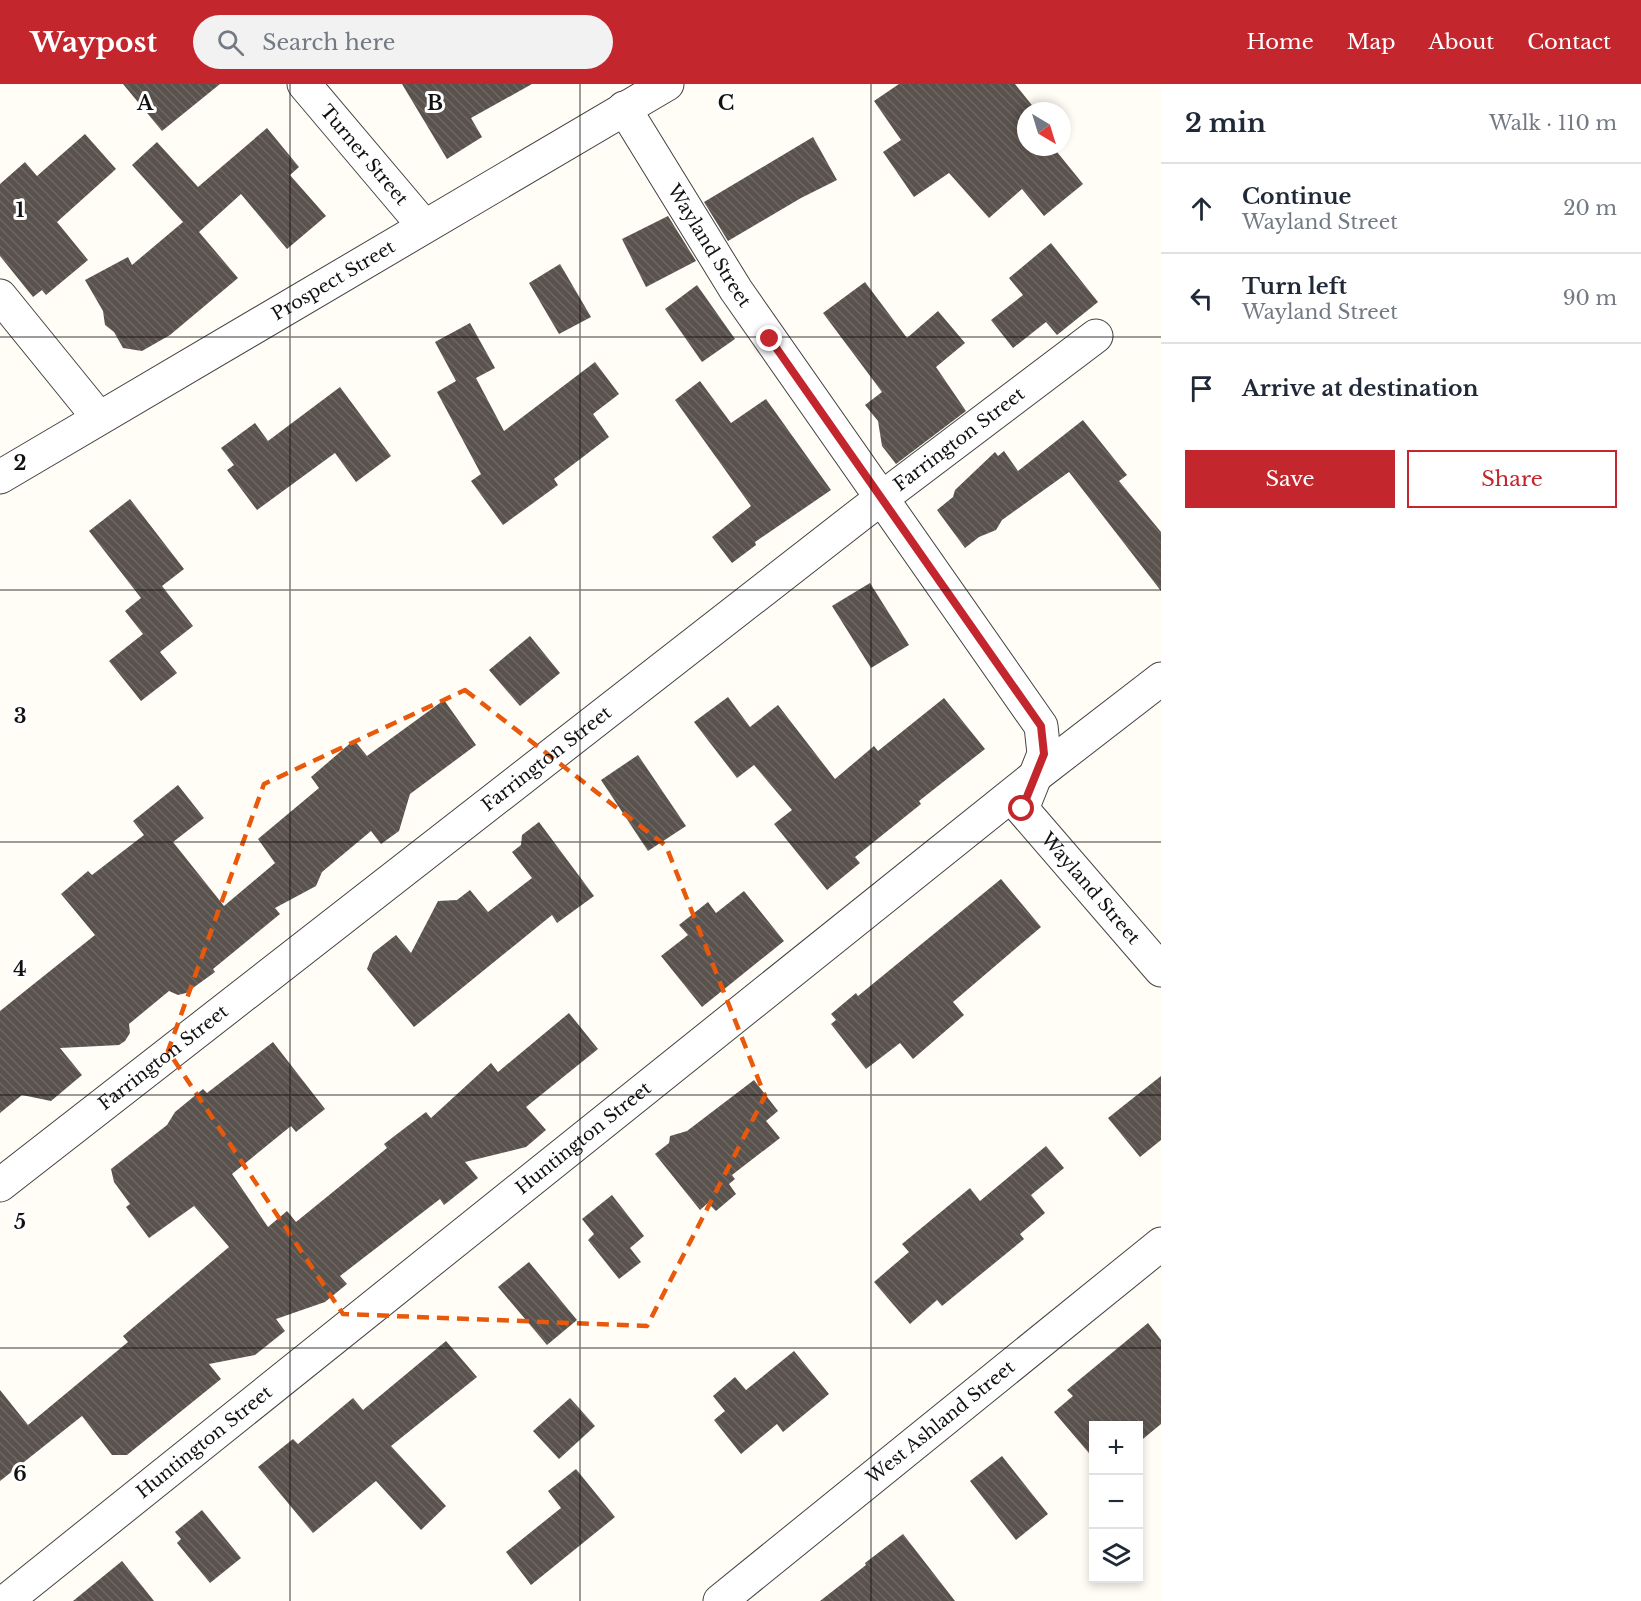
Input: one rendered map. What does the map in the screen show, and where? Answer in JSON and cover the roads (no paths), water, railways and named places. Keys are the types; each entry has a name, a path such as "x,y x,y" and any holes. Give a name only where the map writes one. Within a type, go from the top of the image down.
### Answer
{"street":[{"name":"Turner Street","path":"304,84 424,226"},
{"name":"Prospect Street","path":"0,477 667,84"},
{"name":"Wayland Street","path":"624,108 736,290 1041,726 1044,754 1022,809 1161,970"},
{"path":"0,296 99,418"},
{"name":"Farrington Street","path":"0,1185 843,527 1096,336"},
{"name":"Huntington Street","path":"6,1601 1034,777 1161,679"},
{"name":"West Ashland Street","path":"720,1601 1161,1244"}]}
